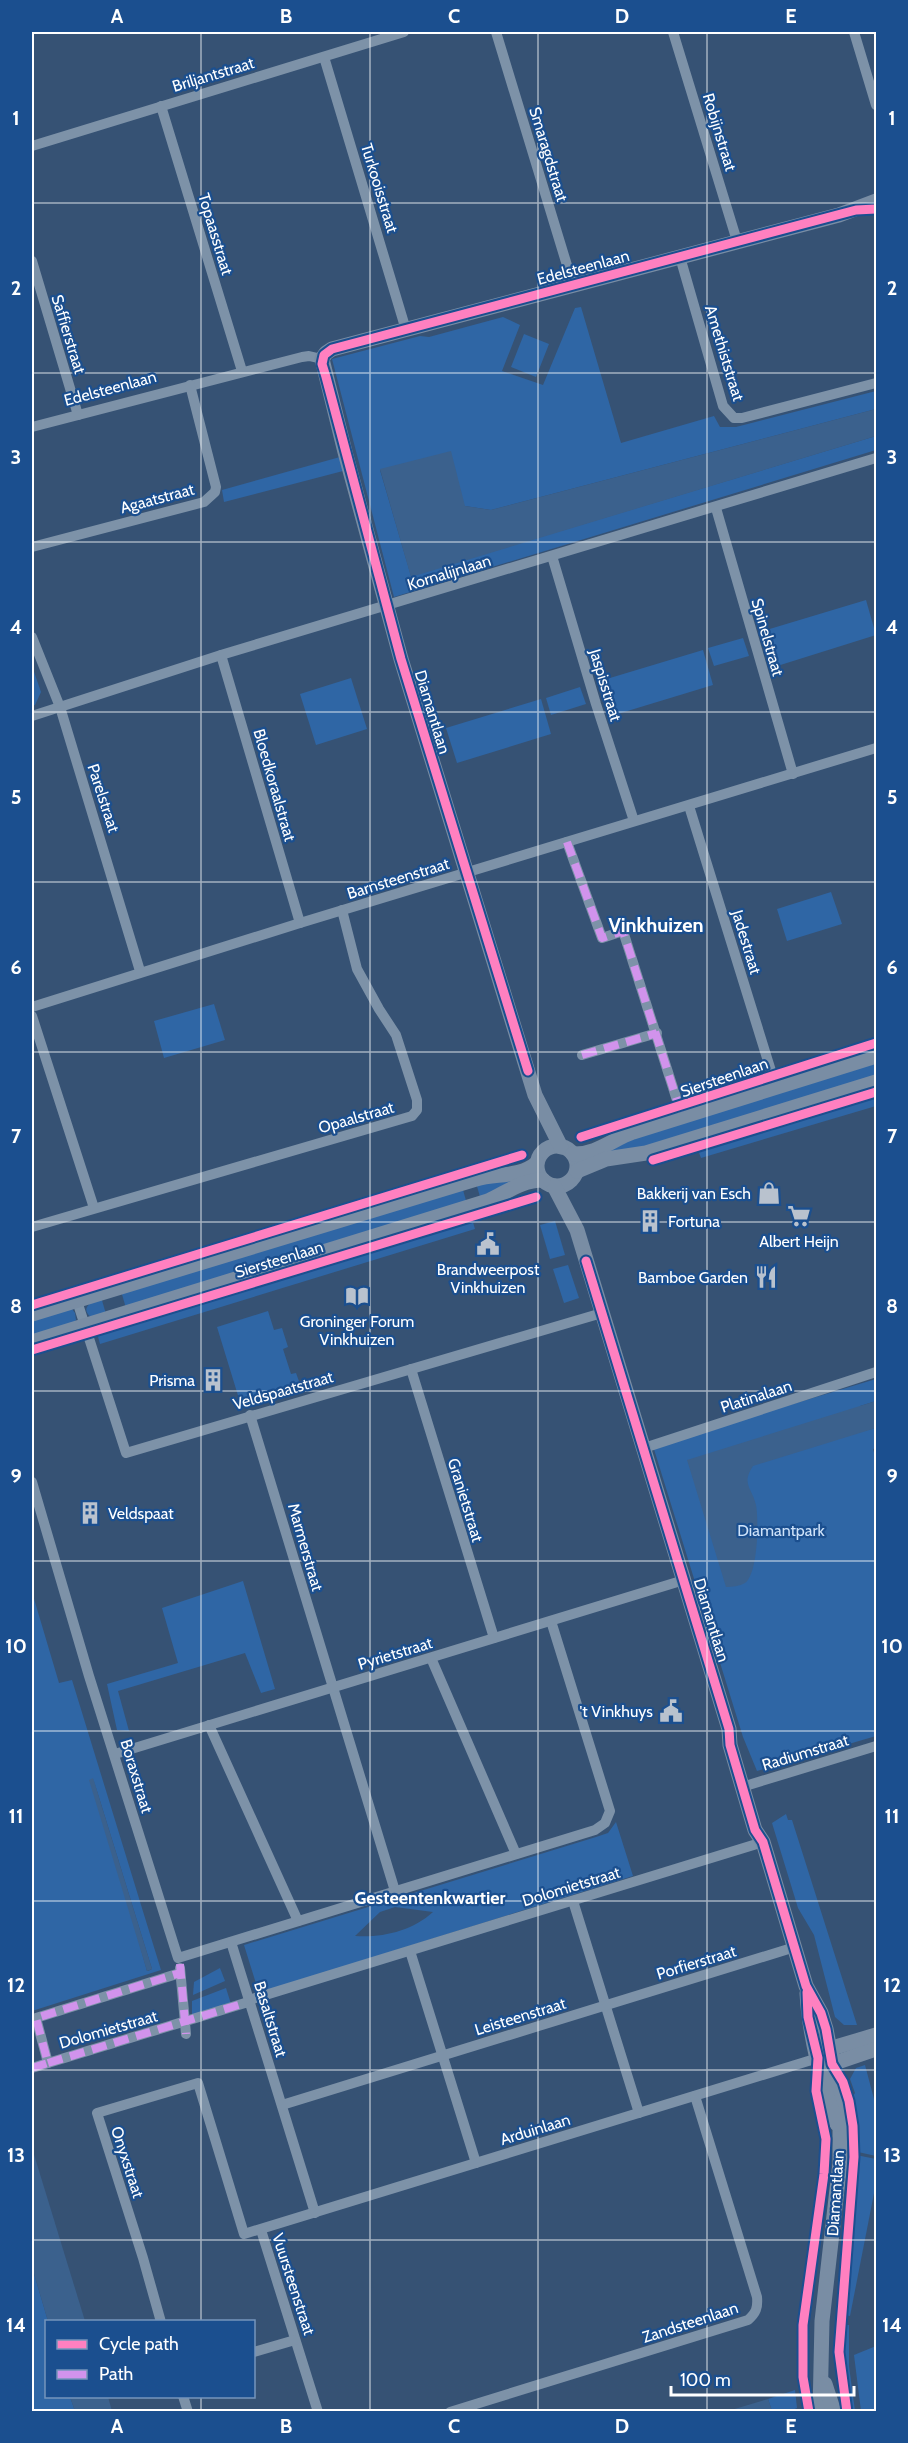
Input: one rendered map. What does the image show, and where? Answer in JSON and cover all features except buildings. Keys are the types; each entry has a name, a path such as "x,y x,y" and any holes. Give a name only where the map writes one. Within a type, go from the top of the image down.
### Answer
{"street":[{"name":"Briljantstraat","path":"32,146 324,57 377,35 404,32"},
{"name":"Smaragdstraat","path":"496,32 573,285"},
{"name":"Robijnstraat","path":"673,32 737,241"},
{"path":"854,32 876,105"},
{"name":"Turkooisstraat","path":"324,57 406,330"},
{"name":"Topaasstraat","path":"161,106 242,371"},
{"name":"Edelsteenlaan","path":"32,427 242,371 302,357 322,359 332,349 856,210 876,201"},
{"name":"Edelsteenlaan","path":"856,210 876,209"},
{"name":"Amethiststraat","path":"680,257 723,406 734,418 742,418 876,382"},
{"name":"Saffierstraat","path":"32,261 78,415"},
{"name":"Diamantlaan","path":"322,359 386,606 535,1095 541,1157"},
{"name":"Agaatstraat","path":"32,547 204,502 215,492 216,488 190,385"},
{"name":"Kornalijnlaan","path":"32,716 221,655 876,458"},
{"name":"Spinelstraat","path":"716,508 793,774"},
{"name":"Jaspisstraat","path":"552,556 634,821"},
{"name":"Parelstraat","path":"32,637 60,707 140,971"},
{"name":"Bloedkoraalstraat","path":"221,655 300,922"},
{"name":"Barnsteenstraat","path":"32,1007 140,971 876,748"},
{"name":"Jadestraat","path":"688,806 776,1087"},
{"path":"567,842 602,938 623,931 682,1116"},
{"name":"Opaalstraat","path":"32,1227 412,1116 417,1110 417,1100 396,1035 357,969 342,910"},
{"path":"32,1016 94,1208"},
{"path":"582,1055 657,1033"},
{"name":"Siersteenlaan","path":"567,1150 581,1155 603,1148 625,1135 876,1056"},
{"path":"573,1176 577,1162 567,1150 552,1147 541,1157 538,1173 548,1183 562,1186 573,1176 606,1159 646,1153 876,1082"},
{"name":"Diamantlaan","path":"535,1095 567,1150"},
{"name":"Siersteenlaan","path":"32,1314 476,1179 510,1175 531,1168 541,1157"},
{"name":"Diamantlaan","path":"573,1176 577,1230 729,1729 739,1742 747,1785 765,1828 764,1842 806,1986 821,2013 829,2106 840,2132 839,2182 822,2318 820,2412"},
{"name":"Siersteenlaan","path":"32,1342 488,1201 505,1190 536,1180 548,1183"},
{"name":"Diamantlaan","path":"548,1183 560,1193 569,1219 577,1230"},
{"name":"Veldspaatstraat","path":"77,1301 126,1453 602,1313"},
{"name":"Granietstraat","path":"411,1369 494,1638"},
{"name":"Platinalaan","path":"644,1448 876,1372"},
{"name":"Marmerstraat","path":"250,1415 332,1688"},
{"name":"Boraxstraat","path":"32,1482 178,1958 595,1830 605,1823 610,1811 551,1621"},
{"name":"Pyrietstraat","path":"115,1754 684,1580"},
{"path":"431,1658 516,1854"},
{"path":"332,1688 395,1892"},
{"path":"209,1725 298,1921"},
{"name":"Radiumstraat","path":"747,1785 876,1746"},
{"name":"Dolomietstraat","path":"32,2068 185,2028 247,2002 764,1842"},
{"path":"573,1901 639,2113"},
{"name":"Basaltstraat","path":"231,1942 247,2002 315,2213"},
{"name":"Porfierstraat","path":"606,2006 795,1947"},
{"path":"410,1951 476,2163"},
{"path":"48,2063 36,2018 127,1985 180,1969 185,2028"},
{"name":"Leisteenstraat","path":"443,2056 606,2006"},
{"path":"826,2057 876,2035"},
{"path":"826,2057 876,2049"},
{"path":"282,2105 443,2056"},
{"name":"Arduinlaan","path":"261,2230 826,2057"},
{"name":"Vuursteenstraat","path":"198,2083 244,2234 261,2230 318,2412"},
{"name":"Onyxstraat","path":"159,2320 143,2258 96,2113 198,2083"},
{"name":"Zandsteenlaan","path":"450,2412 748,2320 754,2315 758,2306 757,2297 695,2096"},
{"path":"255,2352 295,2340"},
{"name":"Diamantlaan","path":"822,2375 834,2412"}],"green space":[{"path":"581,307 621,443 714,416 720,427 736,427 876,391 876,409 491,510 465,506 380,470 411,576 876,436 876,450 394,597 332,359 503,317 520,325 502,371 543,385 575,308"},
{"path":"524,334 549,344 536,377 511,367"},
{"path":"340,457 343,471 224,502 222,490"},
{"path":"866,600 876,635 774,667 763,631"},
{"path":"743,638 749,656 714,666 708,648"},
{"path":"703,650 713,685 611,716 600,681"},
{"path":"32,666 41,692 35,705 32,706"},
{"path":"351,678 367,729 316,745 300,694"},
{"path":"580,687 586,704 551,715 546,698"},
{"path":"541,699 551,734 457,763 446,728"},
{"path":"831,892 842,924 787,941 777,909"},
{"path":"214,1004 225,1040 164,1058 154,1021"},
{"path":"876,1061 876,1079 640,1151 605,1154 619,1142"},
{"path":"876,1096 876,1106 701,1158 698,1150"},
{"path":"510,1180 511,1183 481,1200 476,1183"},
{"path":"463,1190 467,1204 126,1308 121,1291"},
{"path":"472,1219 475,1229 100,1344 97,1333"},
{"path":"555,1221 565,1255 550,1259 540,1225"},
{"path":"568,1265 579,1298 564,1303 553,1269"},
{"path":"101,1297 106,1314 92,1318 86,1308"},
{"path":"72,1309 76,1320 71,1325 32,1337 32,1319"},
{"path":"268,1311 274,1330 282,1328 288,1347 283,1349 291,1374 296,1373 300,1384 240,1402 217,1327"},
{"name":"Diamantpark","path":"876,1379 876,1401 860,1406 868,1430 876,1428 876,1448 873,1449 876,1460 876,1736 757,1771 743,1737 653,1446"},
{"path":"243,1581 275,1689 261,1693 245,1653 118,1691 129,1731 117,1730 107,1684 178,1663 162,1608"},
{"path":"32,1592 59,1683 72,1680 161,1970 32,2011","holes":["93,1778 152,1969 147,1971"]},
{"path":"786,1814 788,1820 792,1820 857,2025 844,2025 835,2017 814,1935 798,1908 772,1823"},
{"path":"616,1822 633,1876 259,1993 244,1945 608,1833","holes":["395,1907 433,1912 416,1924 396,1932 376,1936 355,1936 380,1912"]},
{"path":"220,1968 225,1981 193,1995 194,1982"},
{"path":"226,1988 231,2004 192,2016 192,2001"},
{"path":"865,2065 874,2099 876,2099 876,2156 858,2152 859,2132 852,2098 855,2093 850,2079 856,2068"},
{"path":"856,2155 876,2159 876,2183 850,2316 845,2315"},
{"path":"32,2267 48,2320 45,2320 45,2398 70,2398 75,2411 32,2411"},
{"path":"843,2325 849,2325 849,2366 855,2411 848,2411 844,2390 841,2368"},
{"path":"876,2346 876,2411 861,2411 854,2355"},
{"path":"795,2390 797,2408 790,2411 772,2411 768,2399"}],"shaded area":[{"path":"876,409 876,436 411,577 380,469 451,451 465,506 491,510"},
{"path":"876,1401 876,1428 753,1466 748,1477 748,1486 757,1512 753,1569 745,1583 726,1587 687,1460"},
{"path":"93,1778 152,1969 147,1971 89,1780"},
{"path":"32,2148 85,2320 48,2320 32,2267"},
{"path":"70,2398 108,2398 112,2411 75,2411"},
{"path":"768,2399 772,2411 728,2411"}],"marked path":[{"path":"567,842 602,938 623,931 682,1116"},
{"path":"582,1055 657,1033"},
{"path":"180,1964 186,2034"},
{"path":"32,2068 48,2063 36,2018 180,1973"},
{"path":"48,2063 245,2003"}],"cycle path":[{"path":"528,1071 401,659 322,364 324,355 332,349 856,210 876,209"},
{"path":"581,1137 876,1043"},
{"path":"653,1160 876,1092"},
{"path":"32,1305 522,1155"},
{"path":"32,1350 536,1197"},
{"path":"586,1261 729,1729 730,1745 755,1830 763,1842 806,1986 821,2013 832,2064 843,2082 849,2101 854,2157 839,2352 847,2412"},
{"path":"807,1992 808,2017 818,2058 816,2091 826,2139 824,2174 803,2325 803,2377 809,2412"}],"place":[{"name":"Bakkerij van Esch","path":"769,1193"},
{"name":"Albert Heijn","path":"799,1216"},
{"name":"Fortuna","path":"650,1221"},
{"name":"Brandweerpost Vinkhuizen","path":"488,1244"},
{"name":"Bamboe Garden","path":"766,1277"},
{"name":"Groninger Forum Vinkhuizen","path":"357,1296"},
{"name":"Prisma","path":"213,1380"},
{"name":"Veldspaat","path":"90,1513"},
{"name":"'t Vinkhuys","path":"671,1711"}],"district":[{"name":"Vinkhuizen","path":"656,925"},
{"name":"Gesteentenkwartier","path":"430,1898"}]}
